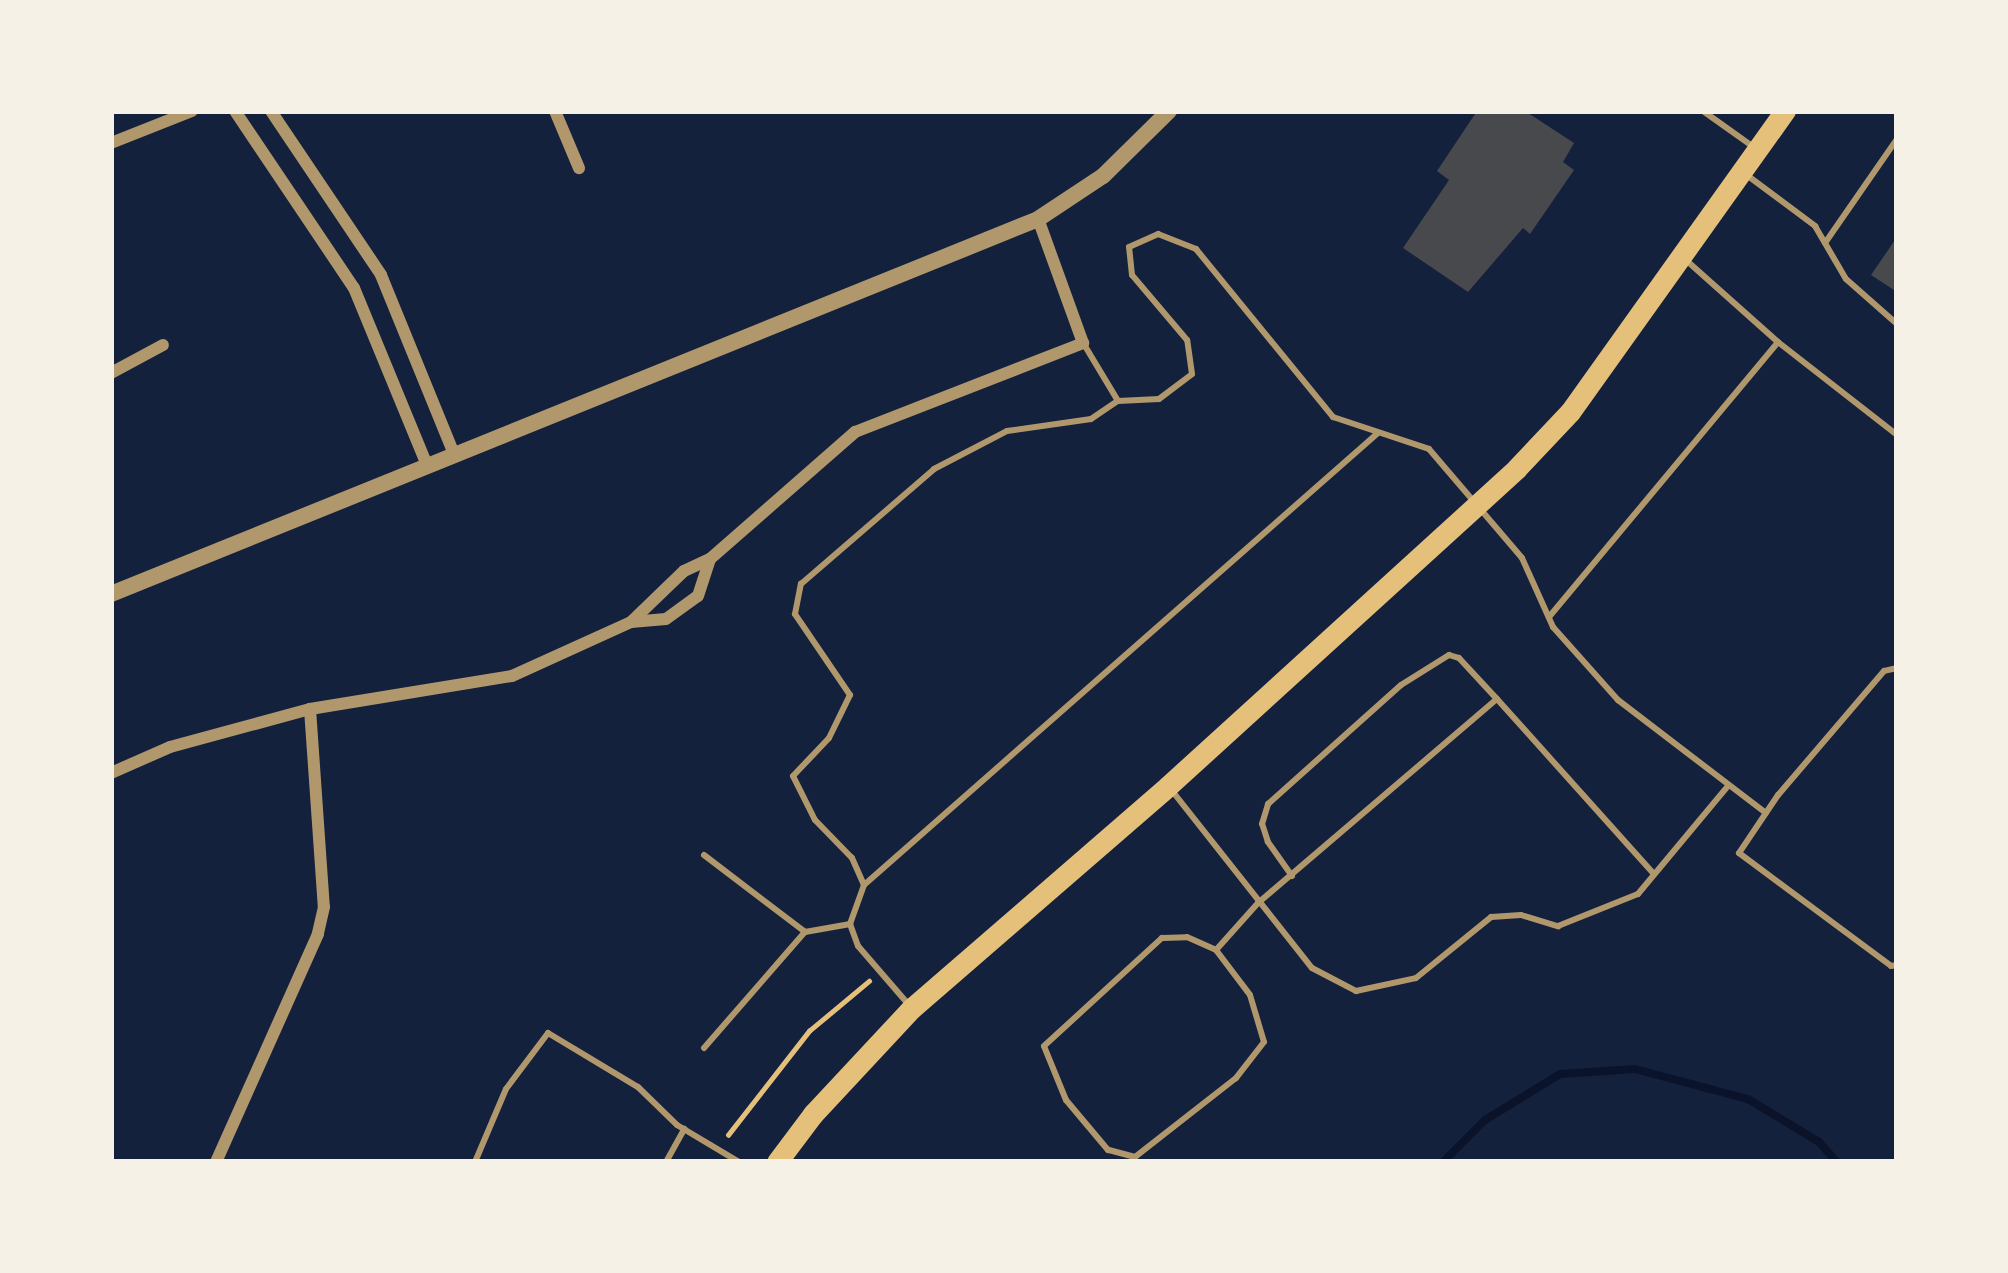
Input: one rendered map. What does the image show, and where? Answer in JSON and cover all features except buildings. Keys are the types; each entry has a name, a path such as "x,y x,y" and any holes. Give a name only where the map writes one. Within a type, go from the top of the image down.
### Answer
{"main road":[{"path":"777,1162 813,1114 912,1008 1168,786 1476,505 1570,412 1785,111"}],"street":[{"path":"111,143 192,111"},
{"path":"235,111 354,287 426,463"},
{"path":"272,111 381,275 453,452"},
{"path":"555,111 579,168"},
{"path":"111,594 1038,219 1102,176 1169,111"},
{"path":"631,622 684,571 710,559 855,432 1083,343 1038,219"},
{"path":"111,373 164,345"},
{"path":"111,772 170,747 310,709 512,676 631,622 665,619 698,596 710,559"},
{"path":"216,1162 318,934 324,907 310,709"}],"lane":[{"path":"1703,111 1758,150"},
{"path":"1825,243 1897,140"},
{"path":"1741,171 1815,226 1846,279 1897,324"},
{"path":"864,885 852,858 814,820 793,776 830,738 850,695 795,614 801,584 934,469 1007,431 1091,419 1118,401 1159,399 1192,374 1187,340 1132,275 1129,247 1158,234 1196,249 1333,417 1429,448 1522,558 1549,616 1618,700 1766,813"},
{"path":"1683,257 1778,342 1897,435"},
{"path":"1549,616 1778,342"},
{"path":"1083,343 1118,401"},
{"path":"912,1008 878,974 850,924 864,885 1378,433"},
{"path":"1292,876 1268,842 1262,824 1268,804 1401,685 1449,655 1459,658 1654,874"},
{"path":"1897,668 1884,671 1766,813 1739,853 1891,966 1897,965"},
{"path":"1216,950 1258,904 1497,699"},
{"path":"1168,786 1312,968 1356,991 1416,978 1491,917 1521,915 1558,926 1638,893 1728,786"},
{"path":"704,855 805,932"},
{"path":"704,1048 805,932 850,924"},
{"path":"1187,937 1216,950 1250,995 1264,1042 1236,1078 1135,1157 1108,1150 1066,1100 1044,1046 1162,938 1187,937"},
{"path":"475,1162 506,1089 548,1033 638,1087 684,1130 739,1162"},
{"path":"666,1162 684,1130"}],"path":[{"path":"719,1150 809,1031 878,974"}],"waterway":[{"path":"1443,1162 1485,1120 1560,1074 1635,1069 1748,1099 1819,1142 1837,1162"}]}
